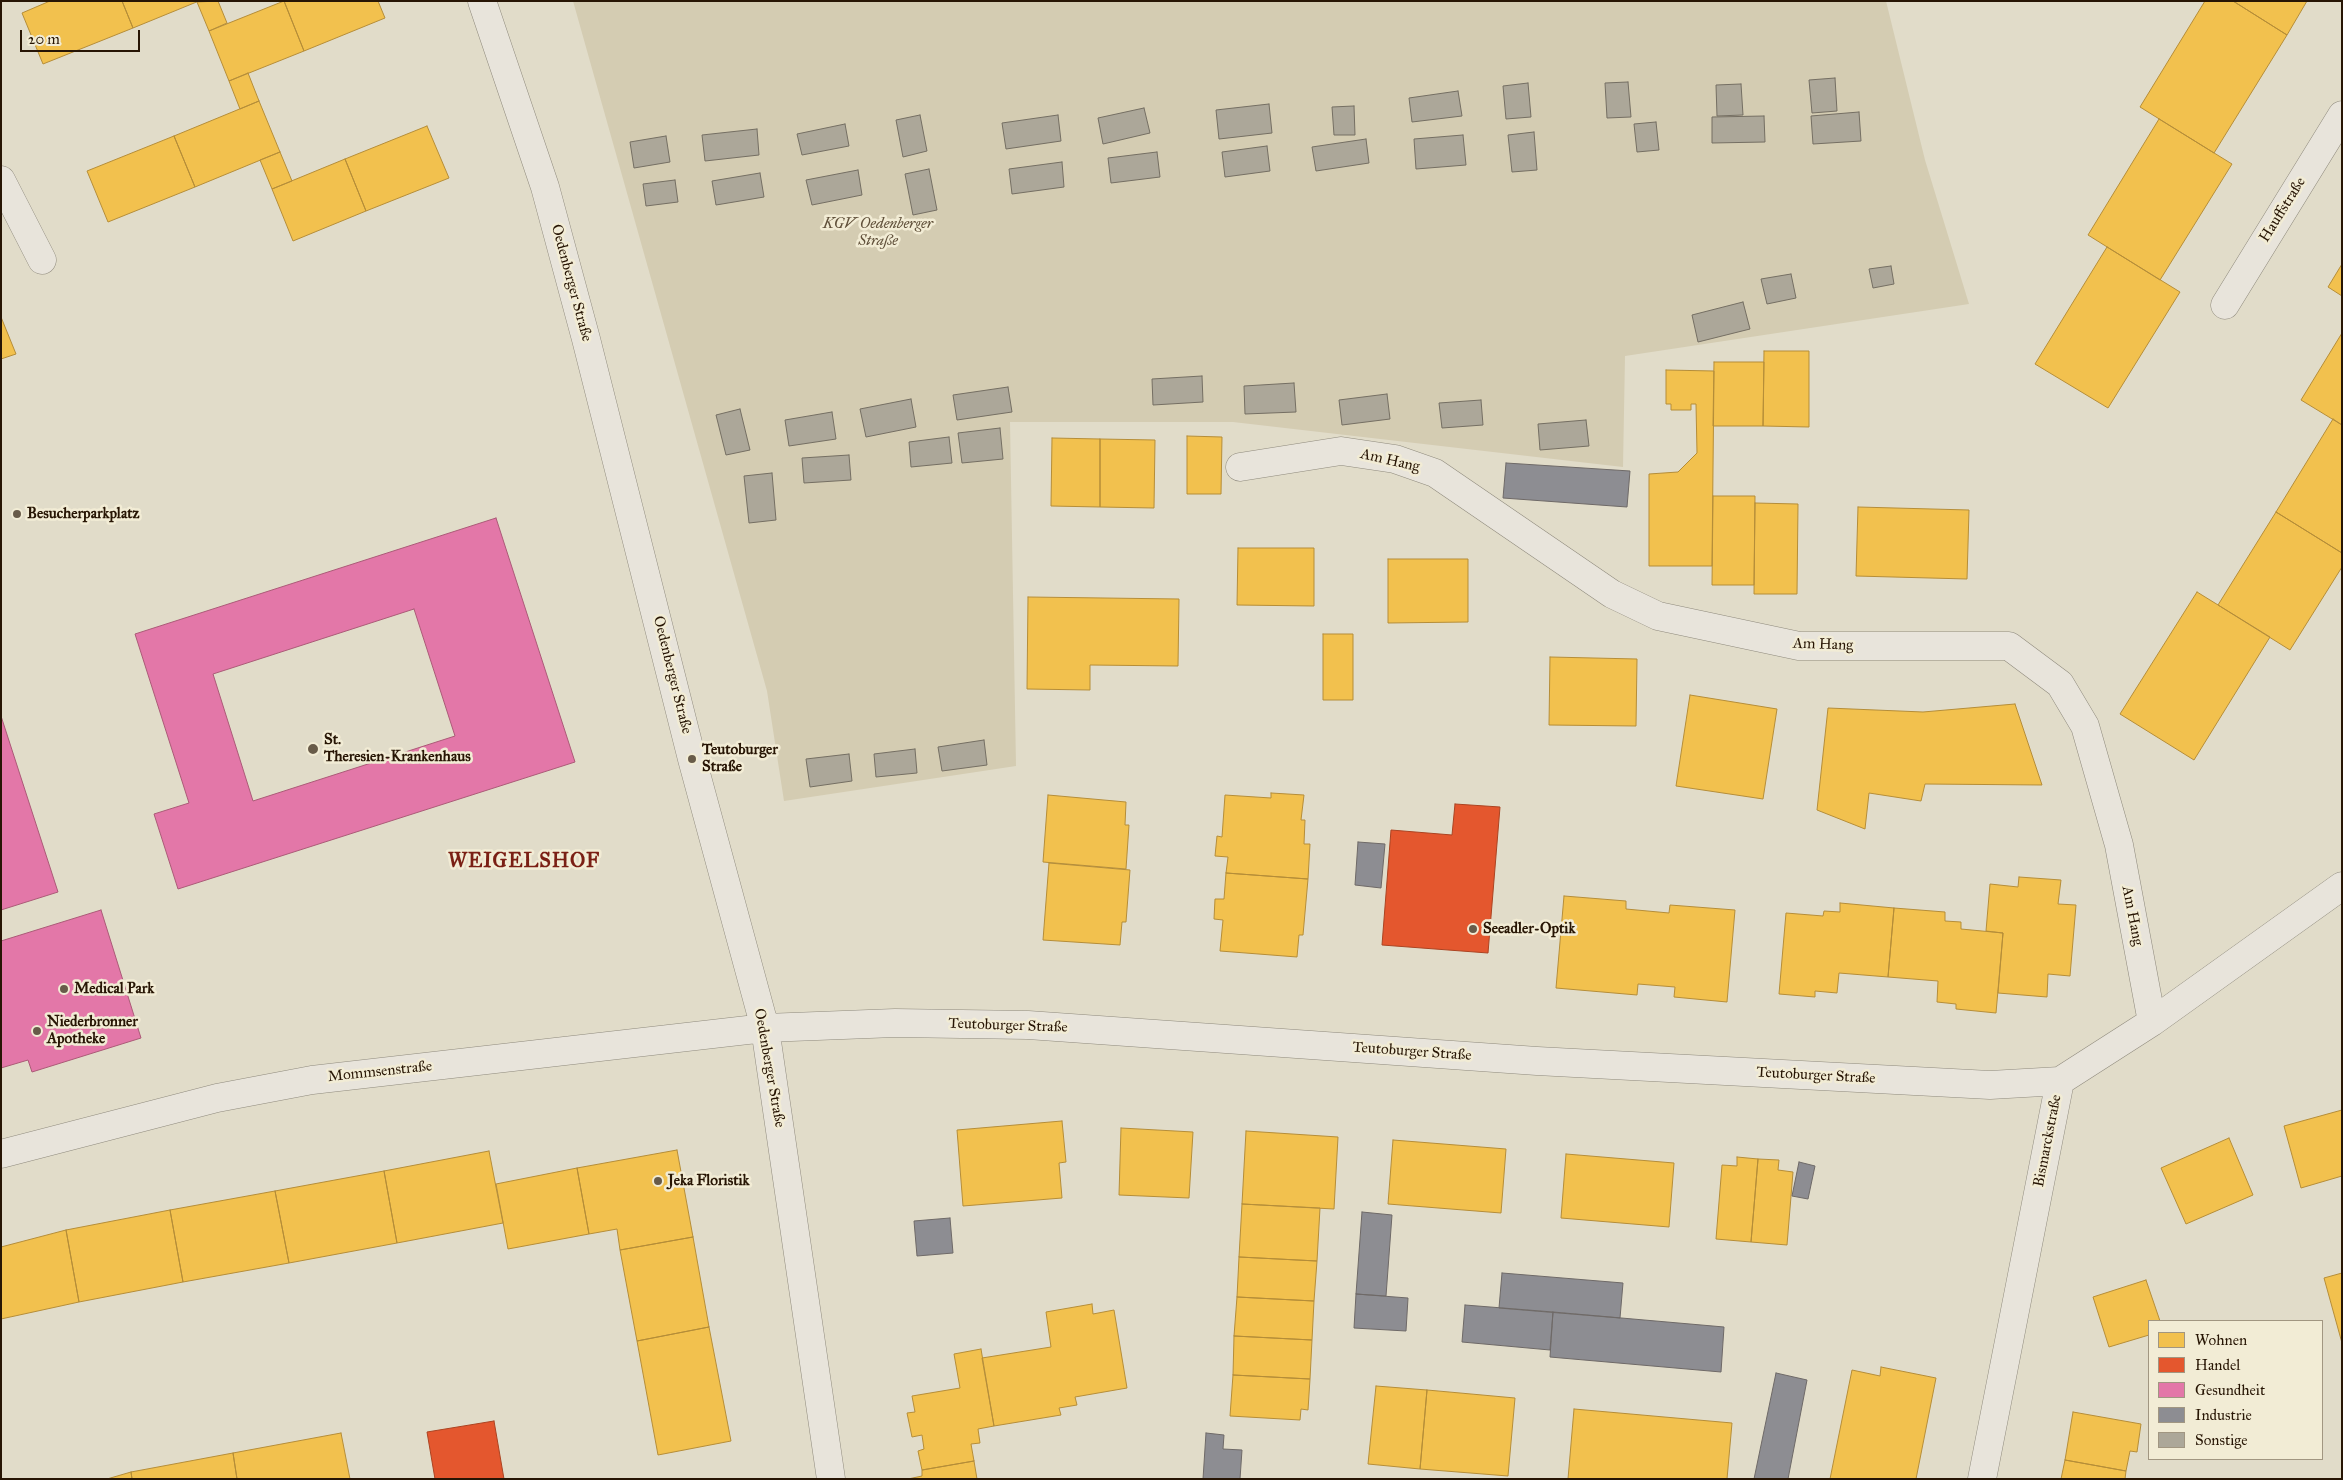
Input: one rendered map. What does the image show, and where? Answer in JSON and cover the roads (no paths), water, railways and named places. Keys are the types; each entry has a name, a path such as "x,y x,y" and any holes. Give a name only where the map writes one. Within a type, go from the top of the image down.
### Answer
{"street":[{"name":"Oedenberger Straße","path":"482,1 509,74 547,196 586,339 692,760 765,1028 831,1479"},
{"name":"Hauffstraße","path":"2224,306 2342,115"},
{"path":"1,180 42,260"},
{"name":"Am Hang","path":"1240,467 1341,451 1395,459 1435,472 1612,594 1658,616 1799,646 2009,646 2060,684 2084,726 2119,845 2152,1022"},
{"name":"Bismarckstraße","path":"1982,1479 2060,1081 2152,1022 2339,896"},
{"name":"Teutoburger Straße","path":"765,1028 895,1023 1028,1025 1537,1061 1990,1085 2060,1081"},
{"name":"Mommsenstraße","path":"1,1154 217,1098 312,1080 765,1028"}],"place":[{"name":"Besucherparkplatz","path":"17,514"},
{"name":"St. Theresien-Krankenhaus","path":"313,749"},
{"name":"Teutoburger Straße","path":"692,759"},
{"name":"Seeadler-Optik","path":"1473,929"},
{"name":"Medical Park","path":"64,989"},
{"name":"Niederbronner Apotheke","path":"37,1031"},
{"name":"Jeka Floristik","path":"658,1181"}],"district":[{"name":"WEIGELSHOF","path":"524,862"}],"park label":[{"name":"KGV Oedenberger Straße","path":"878,232"}]}
